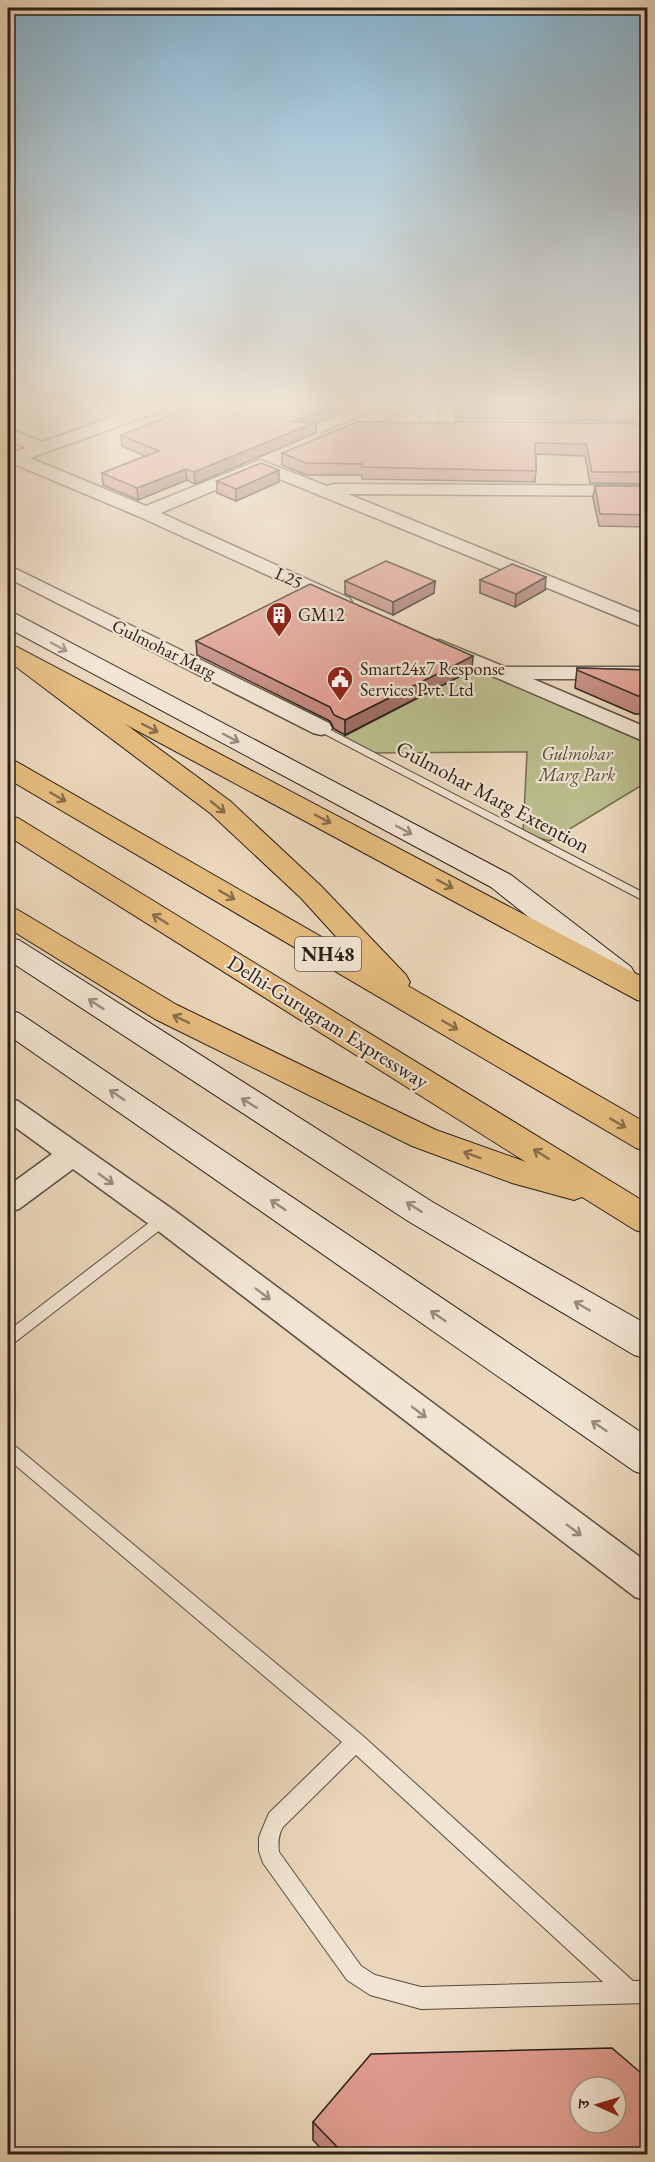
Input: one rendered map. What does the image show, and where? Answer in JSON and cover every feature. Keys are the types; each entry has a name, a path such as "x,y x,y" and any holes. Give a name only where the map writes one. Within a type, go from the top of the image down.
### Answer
{"main road":[{"path":"8,620 501,881 638,987"},
{"path":"16,656 638,987"},
{"path":"16,656 220,807 311,892 418,1007"},
{"name":"NH48","path":"8,768 648,1140"},
{"name":"Delhi-Gurugram Expressway","path":"8,824 648,1221"},
{"path":"8,916 166,1012 424,1138 524,1174 608,1196"},
{"path":"8,947 421,1212 640,1340"},
{"path":"8,1020 648,1459"}],"street":[{"name":"L25","path":"126,505 363,612"},
{"path":"146,513 165,505"},
{"path":"359,505 648,623"},
{"name":"Gulmohar Marg","path":"8,571 321,728"},
{"path":"418,637 648,736"},
{"path":"496,672 648,673"},
{"path":"8,1108 164,1219 648,1585"},
{"path":"8,1201 72,1155"}],"lane":[{"name":"Gulmohar Marg Extention","path":"321,728 648,900"},
{"path":"8,1339 164,1219"},
{"path":"8,1450 356,1742 638,1992"},
{"path":"356,1742 276,1820 268,1833 270,1856 354,1973 370,1984 421,1998 638,1992"}],"green space":[{"name":"Gulmohar Marg Park","path":"478,667 647,739 647,782 550,841 523,834 527,752 369,753 341,738"}],"building":[{"path":"598,505 648,505 648,515 600,514"},
{"path":"386,561 435,581 393,602 345,581"},
{"path":"512,564 546,577 516,594 480,580"},
{"path":"310,584 473,656 345,720 334,715 330,707 196,641"},
{"path":"577,668 648,670 648,696 638,696 577,670"},
{"path":"612,2048 648,2079 648,2154 344,2154 313,2122 371,2054"}],"place":[{"name":"GM12","path":"279,638"},
{"name":"Smart24x7 Response Services Pvt. Ltd","path":"340,702"}]}
